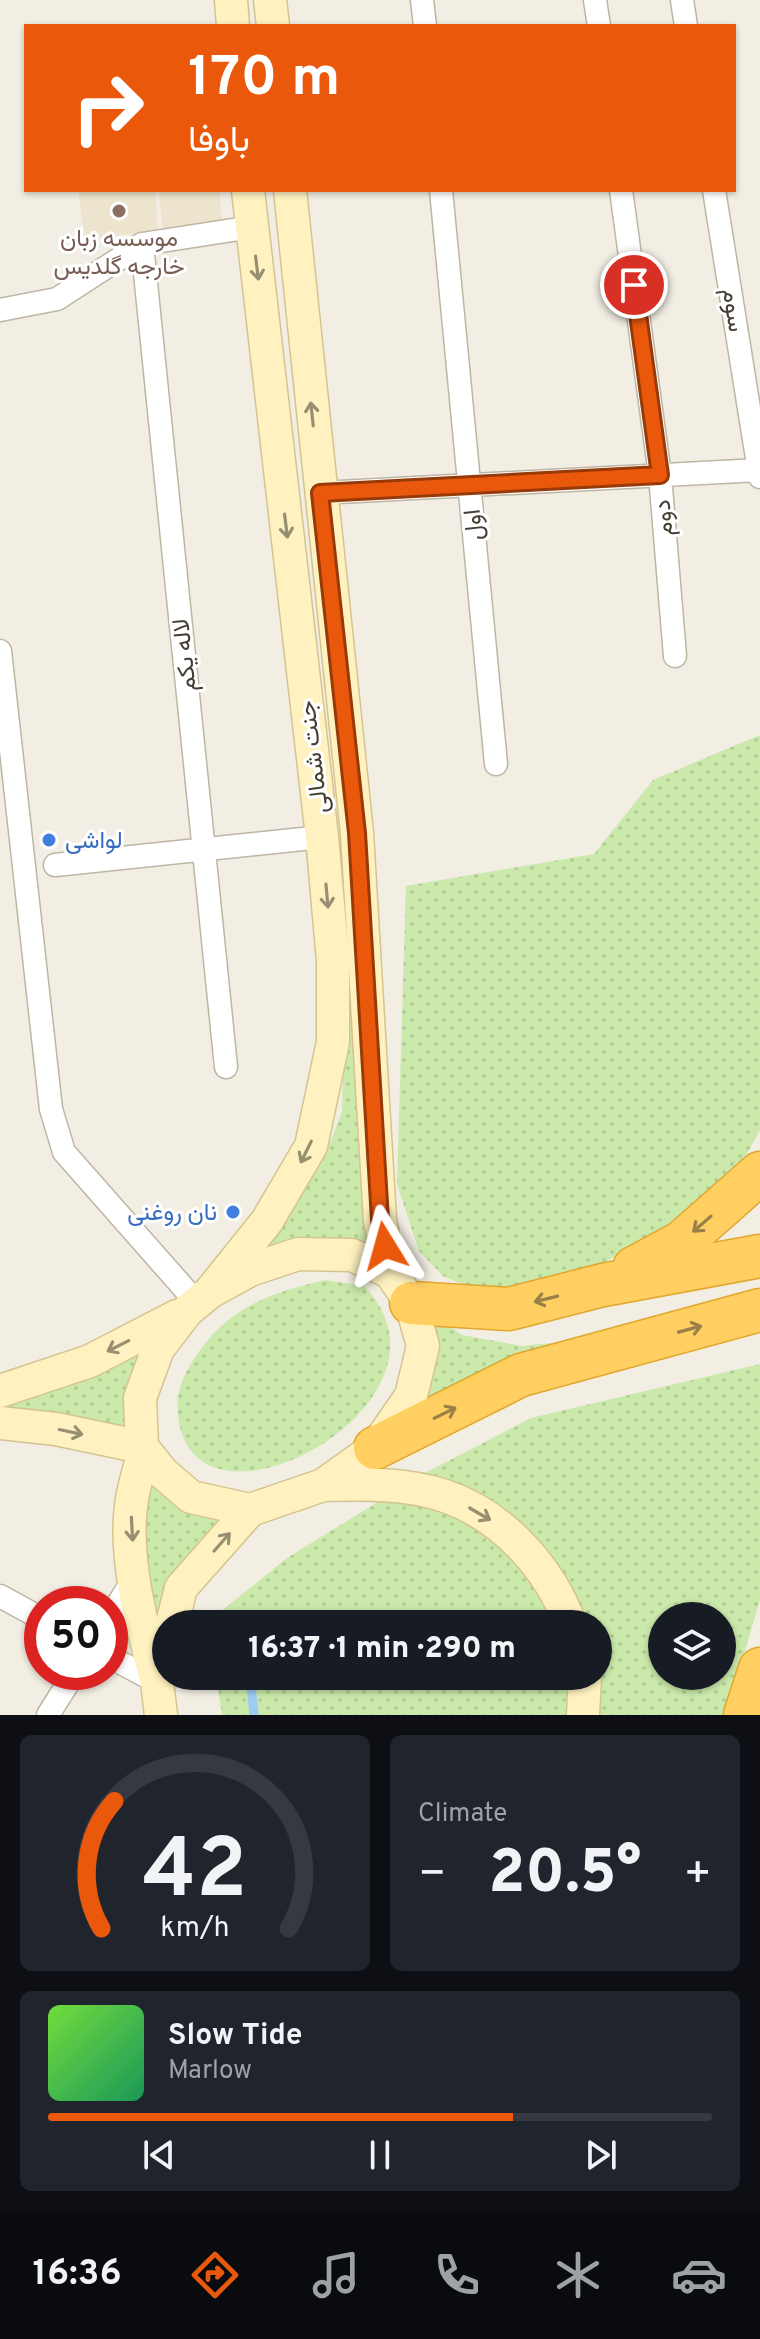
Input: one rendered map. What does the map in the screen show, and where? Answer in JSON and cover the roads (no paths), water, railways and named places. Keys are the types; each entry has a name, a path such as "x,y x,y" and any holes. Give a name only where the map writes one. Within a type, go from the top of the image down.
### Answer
{"highway":[{"path":"603,1285 682,1242 760,1173"},
{"path":"400,1287 509,1309 603,1285 760,1256"},
{"path":"375,1448 521,1375 760,1310"},
{"path":"745,1715 760,1669"}],"main road":[{"path":"231,0 233,24"},
{"path":"270,0 273,24"},
{"name":"جنت شمالی","path":"198,1302 267,1221 311,1146 333,1042 333,961 322,837 248,192"},
{"path":"252,227 291,206"},
{"name":"جنت شمالی","path":"291,206 357,833 380,1220 400,1287"},
{"path":"0,1391 90,1361 250,1270 298,1254 352,1255 400,1287 423,1346 411,1396 375,1448 323,1485 250,1510 181,1588 176,1610"},
{"path":"152,1664 137,1608 130,1508 143,1450 140,1398 158,1349 198,1302"},
{"path":"0,1423 56,1429 143,1450 191,1497 250,1510"},
{"path":"323,1485 377,1484 444,1496 485,1515 544,1571 563,1610"},
{"path":"158,1690 161,1715"},
{"path":"583,1715 584,1690"}],"street":[{"path":"422,0 425,24"},
{"path":"595,0 599,24"},
{"path":"682,0 686,24"},
{"name":"اول","path":"441,192 496,764"},
{"name":"دوم","path":"621,192 660,475 675,656"},
{"name":"سوم","path":"714,192 760,477"},
{"path":"0,310 57,299 142,244 252,227"},
{"name":"لاله یکم","path":"142,244 226,1067"},
{"path":"320,493 759,470"},
{"path":"0,651 51,1109 64,1152 198,1302"},
{"path":"55,865 322,837"},
{"path":"0,878 23,878"},
{"path":"128,1588 134,1578"},
{"path":"0,1596 24,1609"},
{"path":"128,1667 152,1679"},
{"path":"48,1715 64,1690"}],"waterway":[{"path":"251,1690 254,1715"}],"place":[{"name":"موسسه زبان خارجه گلدیس","path":"119,211"},
{"name":"لواشی","path":"49,840"},
{"name":"نان روغنی","path":"233,1212"}]}
